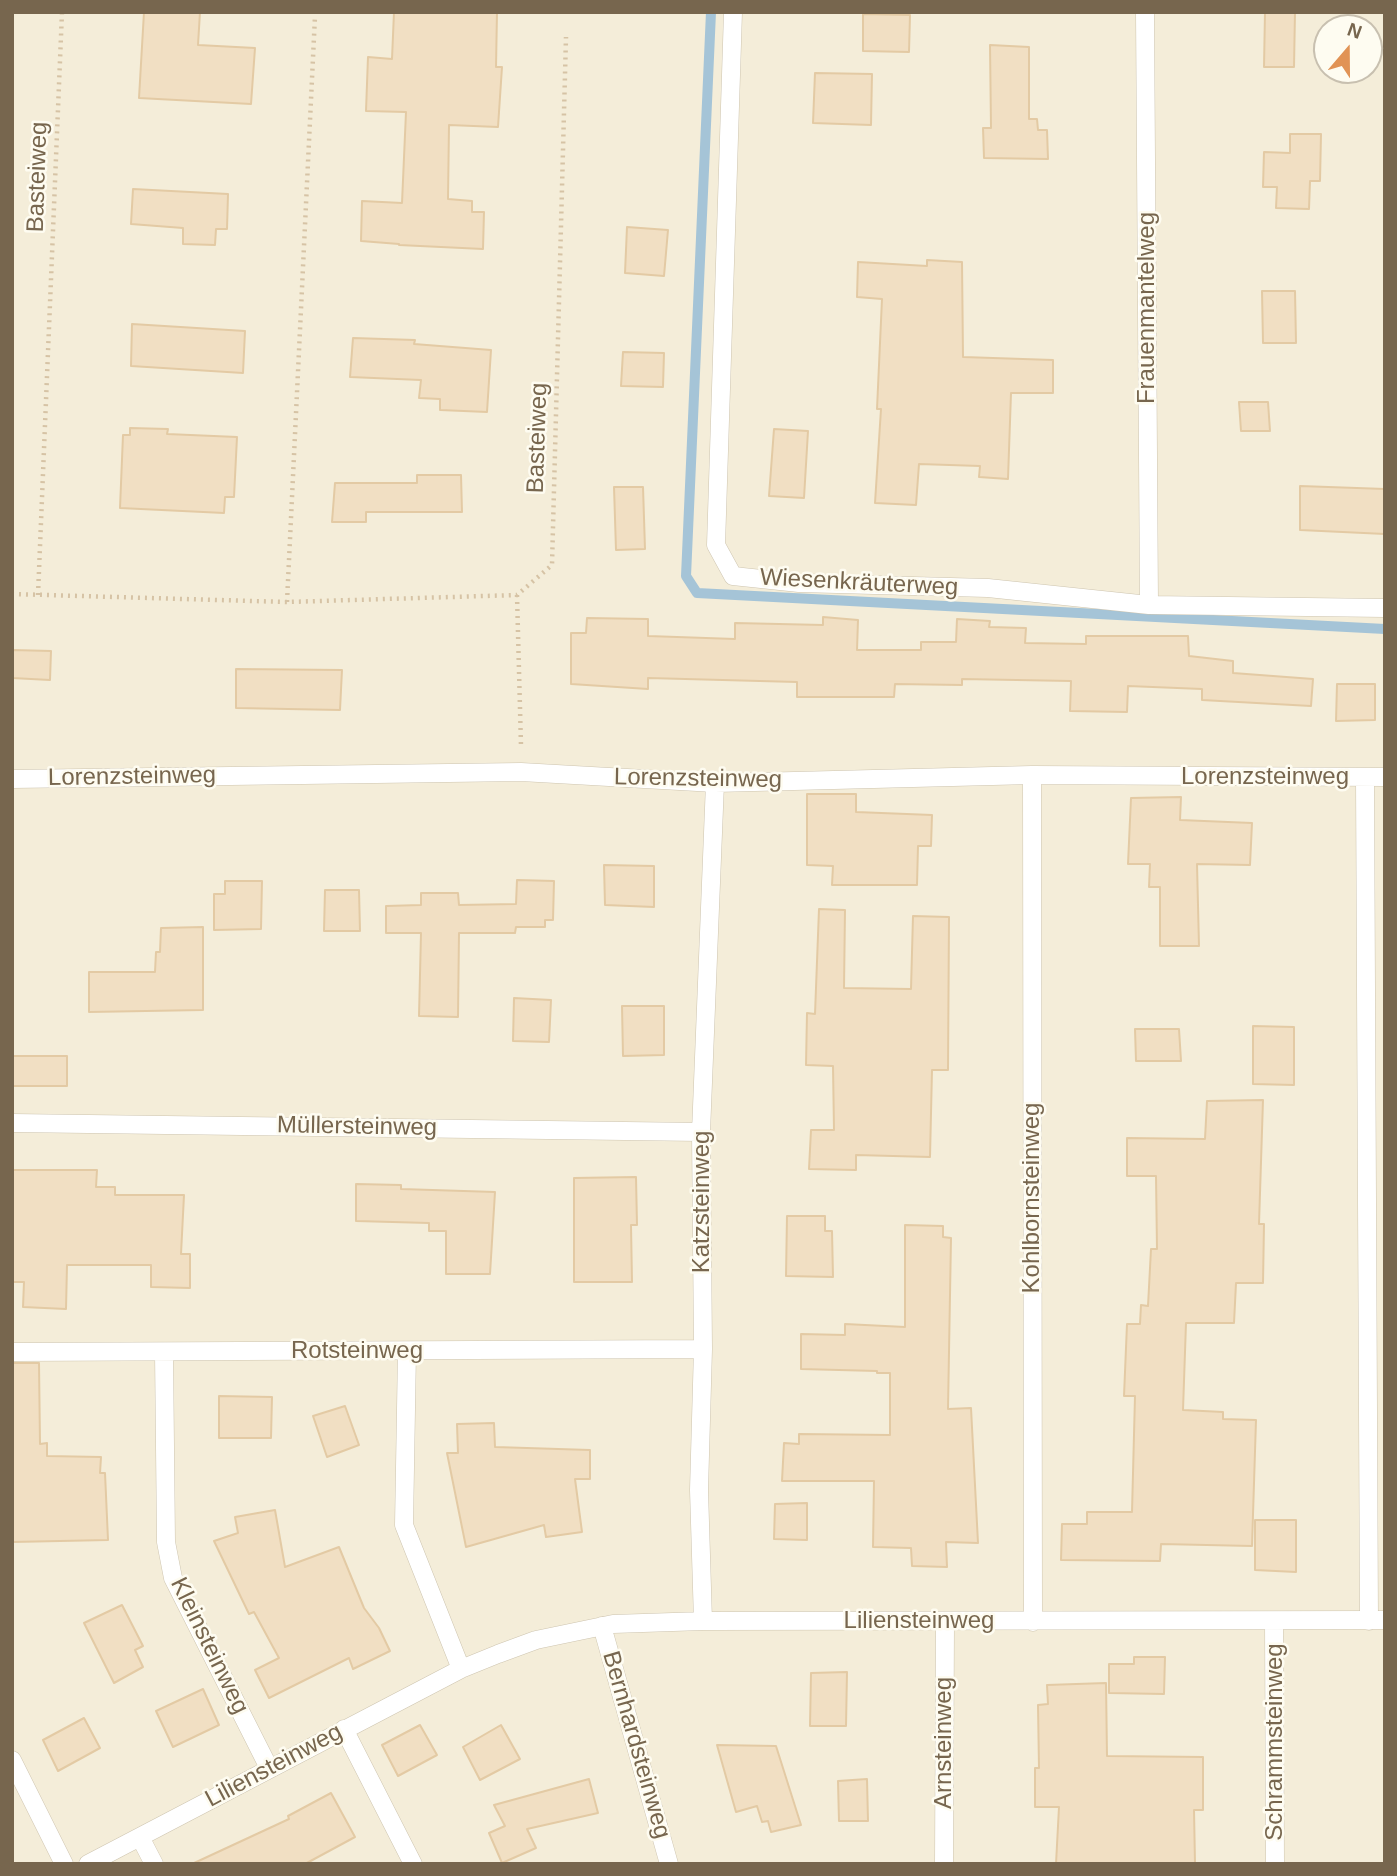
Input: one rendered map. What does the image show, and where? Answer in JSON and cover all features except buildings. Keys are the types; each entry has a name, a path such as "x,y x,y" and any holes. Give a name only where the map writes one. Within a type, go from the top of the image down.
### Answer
{"lane":[{"name":"Wiesenkräuterweg","path":"733,12 716,545 733,576 799,583 988,588 1149,605 1385,608"},
{"name":"Frauenmantelweg","path":"1144,12 1149,605"},
{"name":"Lorenzsteinweg","path":"12,779 521,772 715,783 1032,775 1385,777"},
{"name":"Kohlbornsteinweg","path":"1032,775 1033,1622"},
{"path":"1365,778 1377,1621"},
{"name":"Katzsteinweg","path":"703,1621 699,1490 703,1349 701,1132 715,783"},
{"name":"Müllersteinweg","path":"12,1123 701,1132"},
{"name":"Rotsteinweg","path":"12,1352 703,1349"},
{"path":"407,1351 404,1525 461,1669"},
{"name":"Kleinsteinweg","path":"164,1352 166,1542 173,1578 269,1768"},
{"name":"Liliensteinweg","path":"88,1864 461,1669 536,1640 602,1626 703,1621 1377,1621"},
{"name":"Schrammsteinweg","path":"1274,1621 1275,1864"},
{"name":"Arnsteinweg","path":"944,1864 945,1622"},
{"name":"Bernhardsteinweg","path":"602,1626 670,1864"},
{"path":"344,1729 413,1864"},
{"path":"12,1760 64,1864"},
{"path":"140,1838 154,1864"}],"path":[{"name":"Basteiweg","path":"38,595 62,12"},
{"path":"288,602 315,16"},
{"name":"Basteiweg","path":"517,595 552,565 566,37"},
{"path":"12,594 288,602 517,595 521,772"}],"shaded area":[{"path":"12,12 1385,12 1385,1864 12,1864"}],"waterway":[{"path":"711,12 686,576 697,593 1385,629"}]}
